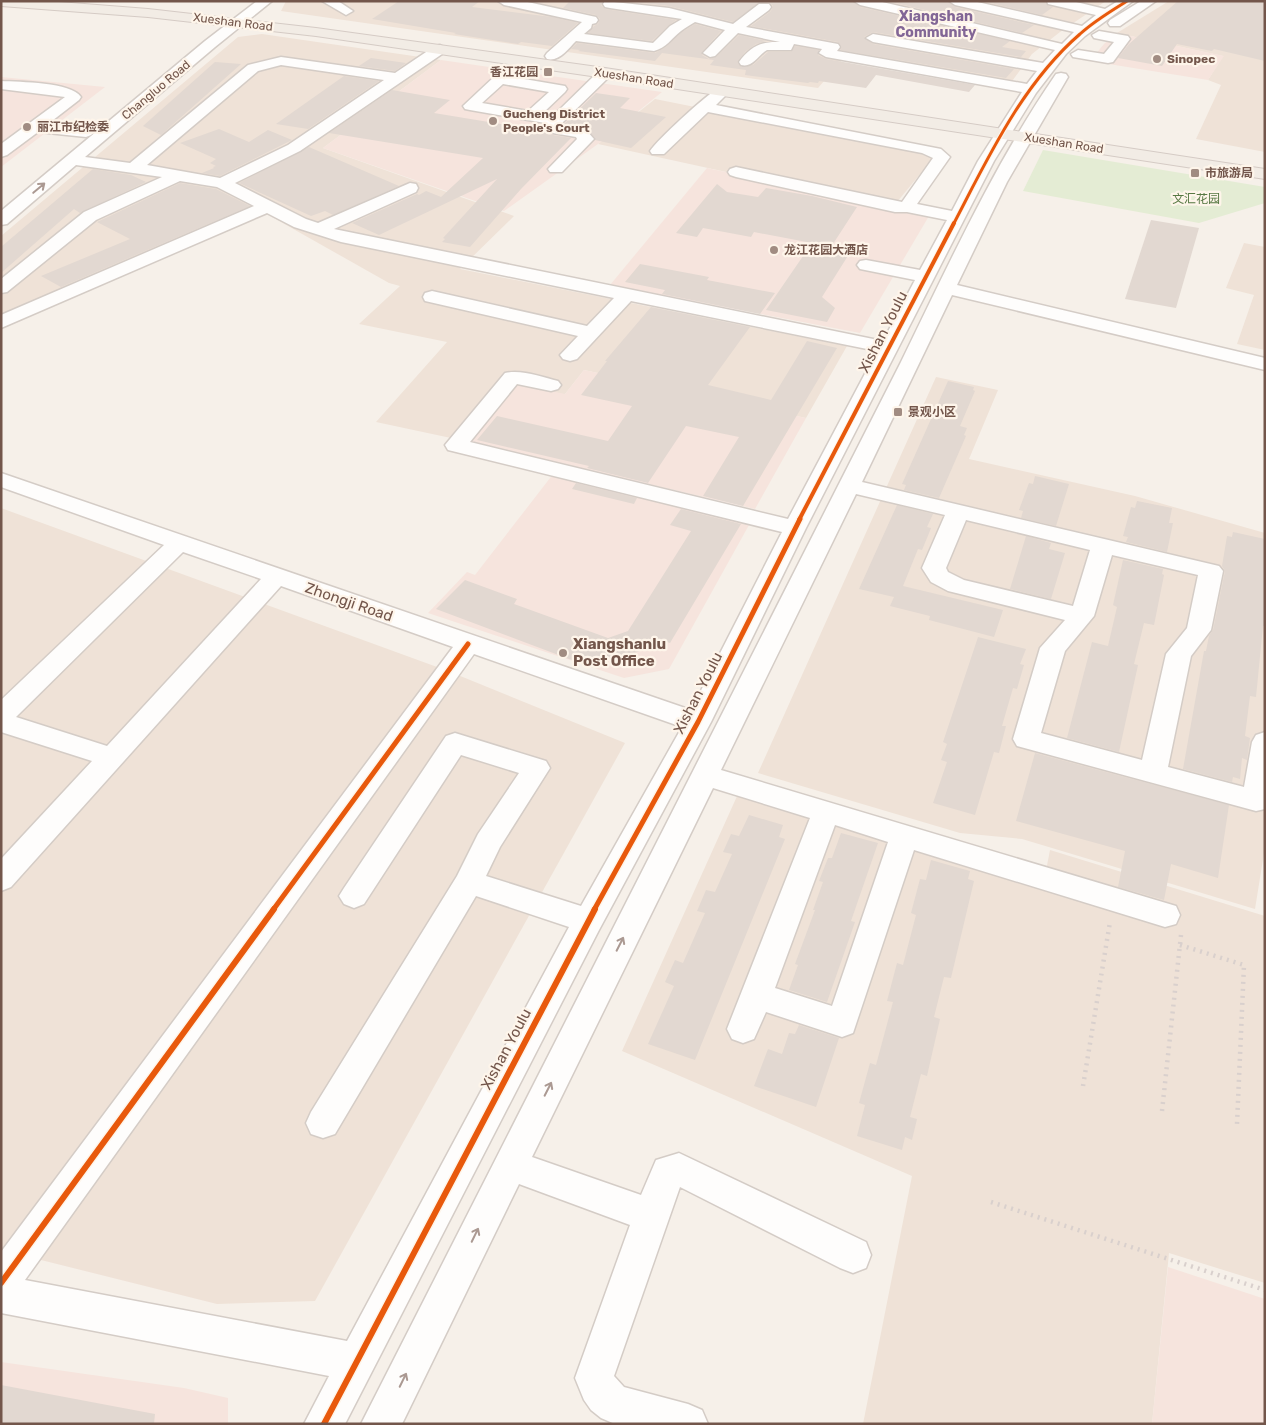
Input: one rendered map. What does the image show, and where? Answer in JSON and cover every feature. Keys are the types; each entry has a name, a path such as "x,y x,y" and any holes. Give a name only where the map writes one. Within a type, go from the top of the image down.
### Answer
{"main road":[{"name":"Xueshan Road","path":"125,1 240,14 552,56 1016,130 1265,174"},
{"name":"Xueshan Road","path":"1,2 240,14 440,49 723,91 1265,162"}],"street":[{"name":"Changluo Road","path":"1,203 195,43 240,14 266,1"},
{"path":"328,1 346,11"},
{"path":"504,1 591,20"},
{"path":"860,1 1093,30"},
{"path":"955,1 1093,30"},
{"path":"1054,1 1093,30"},
{"name":"Xishan Youlu","path":"324,1424 588,921 698,722 795,528 889,348 936,283 987,205 1031,89 1046,68 1093,30 1115,22 1150,1"},
{"path":"552,56 611,2 833,47 826,53 1031,89"},
{"path":"710,53 729,33 764,7"},
{"name":"Changluo Road","path":"1,220 240,14"},
{"path":"573,37 654,47 659,45 682,24 693,18"},
{"name":"Xishan Youlu","path":"381,1424 848,486 936,283 957,217 1016,130 1070,63 1093,30"},
{"path":"873,38 1046,68"},
{"path":"746,62 759,48 770,45 786,47 792,40"},
{"path":"222,183 294,148 440,49"},
{"path":"134,168 253,68 258,66 281,61 399,78"},
{"path":"556,169 586,138 581,133 552,129 550,126 605,73"},
{"path":"531,116 560,89 500,79 470,106 522,114 531,116 557,120"},
{"path":"1,85 62,92 74,97 1,152"},
{"path":"658,151 723,91"},
{"path":"705,108 935,152 942,157 907,207"},
{"path":"38,125 89,131"},
{"path":"72,160 222,183 318,230 341,237 889,348"},
{"path":"736,172 895,207 907,207 957,217"},
{"path":"1,288 90,216 178,175"},
{"path":"318,230 410,188"},
{"path":"1,322 268,206"},
{"path":"866,266 1265,364"},
{"path":"570,354 626,295"},
{"path":"432,297 591,333"},
{"path":"551,385 512,377 456,445 795,528"},
{"name":"Zhongji Road","path":"1,480 468,644 698,722"},
{"path":"848,486 1211,571 1199,630 1179,654 1153,774"},
{"path":"958,512 934,568 939,577 956,586 1082,616"},
{"path":"1,716 179,543"},
{"path":"1103,546 1082,616 1053,648 1026,738 1256,801 1265,742"},
{"path":"1,879 277,576"},
{"path":"1,1283 468,644"},
{"path":"1,722 111,757"},
{"path":"323,1123 469,882 488,842 536,768 455,743 354,896"},
{"path":"704,775 1165,914"},
{"path":"743,1029 826,812"},
{"path":"756,995 842,1023 904,836"},
{"path":"469,882 588,921"},
{"path":"510,1164 650,1216"},
{"path":"688,1424 615,1404 602,1394 594,1378 650,1216 668,1172 679,1168 853,1255"},
{"path":"1,1294 356,1362"}],"path":[{"path":"1083,1086 1114,899"},
{"path":"1162,1111 1182,926 1165,914"},
{"path":"1180,945 1244,965 1237,1124"},
{"path":"991,1202 1265,1290"}],"shaded area":[{"name":"香江花园","path":"286,1 1106,1 1060,32 1032,54 1007,88 844,58 818,88 281,11"},
{"path":"1169,1 1265,1 1265,152 1196,139 1221,85 1208,80 1223,56 1117,33"},
{"name":"Sinopec","path":"1117,33 1224,56 1208,80 1090,61 1104,44"},
{"path":"262,34 441,60 323,148 514,216 460,269 847,346 806,418 584,370 565,394 465,441 376,422 447,342 359,324 400,286 389,283 265,213 1,326 1,236 238,37"},
{"name":"Gucheng District People's Court","path":"441,60 662,92 598,144 504,211 323,148"},
{"name":"丽江市纪检委","path":"1,77 105,87 1,167"},
{"path":"655,99 936,155 892,208 598,144"},
{"name":"龙江花园大酒店","path":"707,168 929,216 860,333 610,285"},
{"path":"1244,243 1265,247 1265,350 1237,344 1254,295 1226,288"},
{"path":"584,370 806,418 755,509 465,441 515,383 565,394"},
{"name":"景观小区","path":"936,377 998,390 969,459 1135,496 1265,533 1265,847 1255,909 1022,839 960,833 758,773"},
{"path":"557,469 754,516 669,669 624,678 428,613 467,572 475,575"},
{"path":"1,508 448,671 625,743 315,1301 217,1304 1,1250"},
{"path":"738,794 1043,886 1050,850 1265,916 1265,1283 1169,1253 1152,1424 863,1424 912,1176 622,1051"},
{"path":"1168,1267 1265,1299 1265,1424 1152,1424"},
{"path":"1,1362 184,1388 228,1398 228,1424 1,1424"}],"green space":[{"name":"文汇花园","path":"1043,150 1265,187 1265,203 1199,223 1023,191"}],"building":[{"path":"399,1 480,1 472,7 552,17 578,23 552,46 521,42 518,44 372,19"},
{"path":"570,1 603,1 601,5 605,9 676,20 652,41 588,33 598,24 600,19 596,15 563,8"},
{"path":"625,1 852,1 860,7 1010,41 1002,47 1026,51 1021,57 873,32 864,37 873,44 1014,69 1006,78 840,50 842,47 838,42 751,26 771,11 773,6 769,2 758,3 733,22 669,6"},
{"path":"887,1 947,1 955,7 1034,25 1022,33"},
{"path":"982,1 1045,1 1048,6 1053,7 1042,15"},
{"path":"1178,1 1265,1 1265,61 1214,49 1212,51 1177,44 1162,66 1118,58 1129,44"},
{"path":"695,24 721,31 702,52 702,55 709,59 716,57 739,35 766,41 756,44 746,51 737,62 741,67 753,65 768,52 791,52 795,46 819,50 818,55 826,59 975,85 969,92 876,75 866,88 819,81 818,83 808,83 745,75 746,70 710,65 714,60 662,53 655,61 571,49 577,43 655,53 666,47 682,32"},
{"path":"371,58 406,63 395,71 359,66"},
{"path":"215,62 241,64 161,135 143,126"},
{"path":"344,76 379,81 308,129 276,124"},
{"path":"392,90 450,100 434,113 544,131 547,134 571,138 521,189 470,247 442,242 445,239 443,238 497,179 379,235 352,223 426,191 441,197 483,158 329,133"},
{"path":"596,93 630,98 620,108 666,117 631,148 595,140 586,128 564,124"},
{"path":"219,129 249,142 268,130 292,140 220,176 202,173 216,166 210,163 216,159 180,143"},
{"path":"309,147 399,186 333,215 325,211 311,216 239,183"},
{"path":"93,169 131,175 146,182 80,213 74,209 1,273 1,247"},
{"path":"180,183 216,189 250,206 61,287 41,276 130,239 97,222"},
{"path":"717,184 727,192 758,197 766,188 812,196 857,207 831,247 851,251 822,297 835,308 827,322 766,310 812,243 754,232 751,237 703,228 697,237 676,233"},
{"path":"1151,220 1199,228 1176,308 1125,299"},
{"path":"640,264 709,277 707,280 775,293 760,314 662,294 665,290 625,282"},
{"path":"651,307 750,327 708,385 771,400 807,341 837,348 743,506 703,496 739,437 686,426 648,483 587,468 589,466 477,440 497,416 608,441 632,406 581,395 607,361 605,361"},
{"path":"948,381 974,387 973,390 975,391 960,426 967,428 964,435 966,436 939,498 904,490 906,485 902,484"},
{"path":"1035,476 1069,484 1056,526 1021,518 1023,511 1019,510 1029,483 1033,484"},
{"path":"576,483 637,498 634,504 572,489"},
{"path":"1137,501 1172,508 1169,523 1173,523 1167,552 1126,542 1128,537 1123,536 1131,507 1135,508"},
{"path":"897,505 933,514 927,527 931,528 922,550 918,549 903,586 1003,610 994,637 929,620 930,616 890,606 894,597 859,589"},
{"path":"681,509 741,524 670,643 664,641 630,655 587,662 585,665 436,609 465,580 517,599 514,604 608,638 628,631 691,531 670,525"},
{"path":"1233,532 1265,539 1265,626 1263,626 1256,697 1250,696 1245,736 1250,738 1247,760 1242,758 1240,779 1233,777 1232,782 1183,769 1204,651 1206,651 1209,636 1213,630 1225,571 1222,566 1227,536 1232,537"},
{"path":"1026,536 1051,543 1049,549 1065,553 1051,599 1010,589"},
{"path":"1123,560 1163,569 1162,574 1164,575 1154,625 1144,623 1134,664 1138,665 1119,752 1067,738 1092,642 1108,646 1117,607 1113,605"},
{"path":"978,637 1026,649 1020,664 1024,665 1017,689 1013,688 1002,726 1006,726 999,753 994,752 975,815 933,803 947,762 941,760 947,744 943,742"},
{"path":"1035,753 1229,805 1218,878 1171,864 1164,900 1118,887 1125,851 1016,821"},
{"path":"749,815 783,825 779,837 785,839 695,1060 648,1044 674,986 665,982 675,960 683,963 705,913 697,911 706,890 715,892 732,854 723,852 731,834 739,836"},
{"path":"841,833 878,843 851,921 855,922 827,1002 789,990 798,965 795,964 823,882 819,881 828,858 832,858"},
{"path":"931,860 970,871 968,879 974,881 951,978 944,977 934,1017 940,1019 927,1076 921,1074 910,1117 917,1119 912,1140 905,1137 902,1150 857,1136 865,1105 859,1103 870,1063 876,1065 893,1002 887,1001 897,963 903,965 916,915 911,913 920,879 926,880"},
{"path":"799,1025 839,1038 816,1107 754,1086 768,1049 782,1054 789,1033 795,1034"},
{"path":"1,1385 155,1414 154,1424 1,1424"}],"cycle path":[{"path":"324,1424 588,921 698,722 795,528 986,161 1015,113 1045,70 1080,33 1127,1"},
{"path":"1,1283 468,644"}],"place":[{"name":"Sinopec","path":"1157,59"},
{"name":"香江花园","path":"548,72"},
{"name":"Gucheng District People's Court","path":"493,121"},
{"name":"丽江市纪检委","path":"27,127"},
{"name":"市旅游局","path":"1195,173"},
{"name":"龙江花园大酒店","path":"774,250"},
{"name":"景观小区","path":"898,412"},
{"name":"Xiangshanlu Post Office","path":"563,653"}],"district":[{"name":"Xiangshan Community","path":"936,24"}]}
